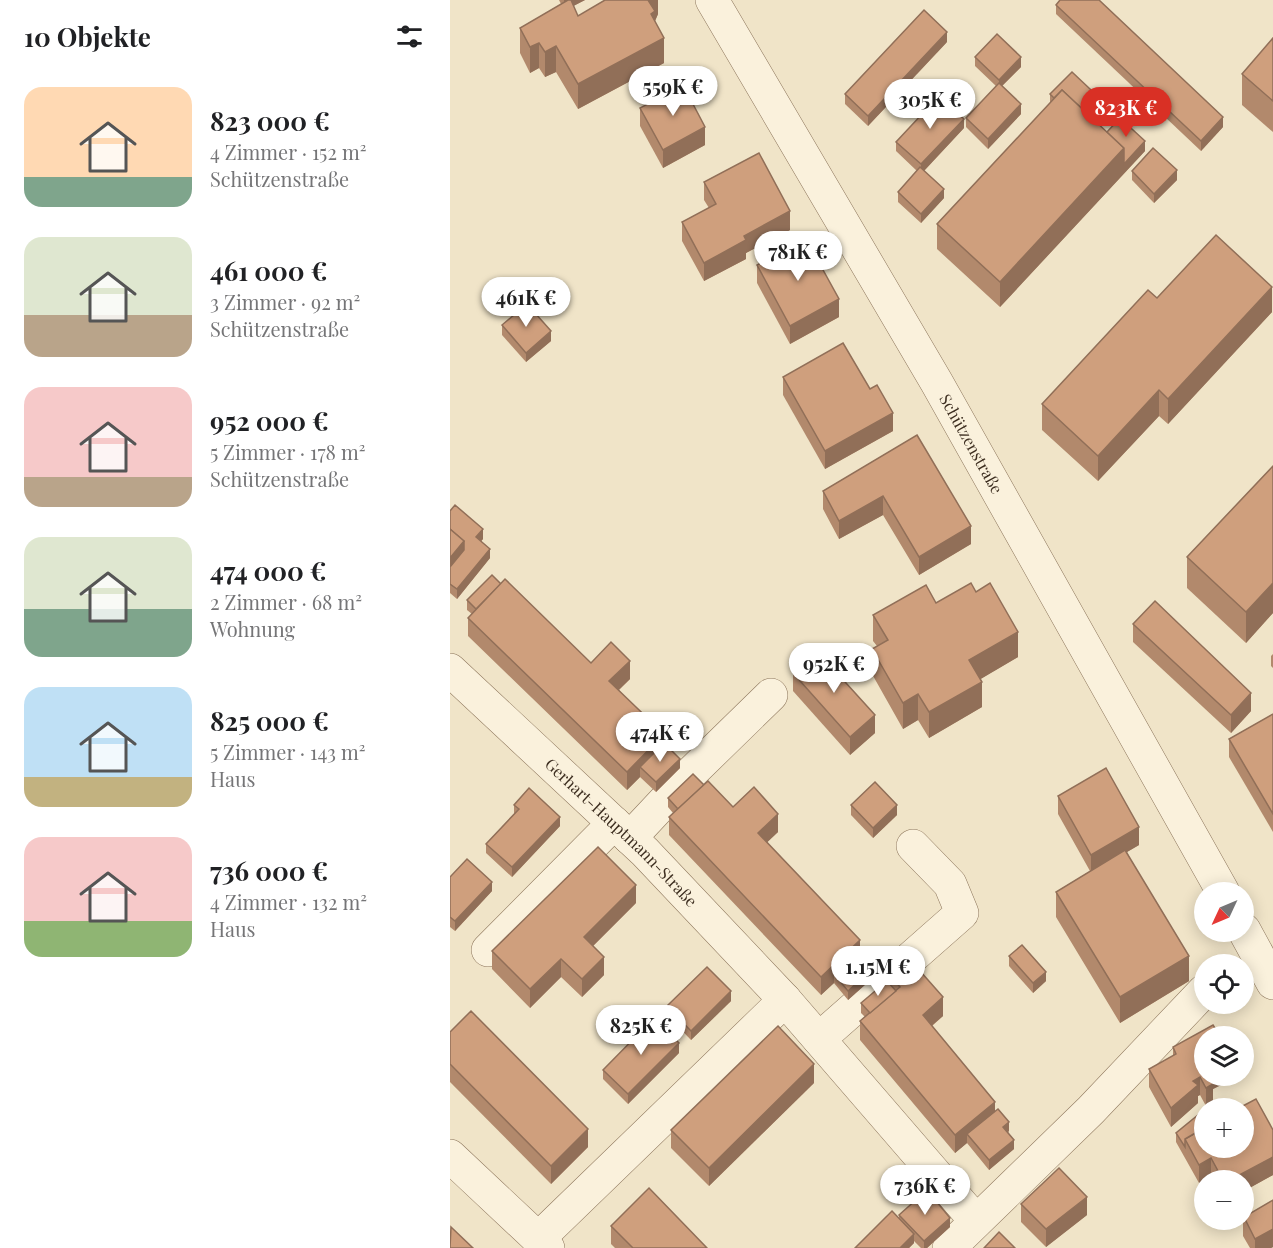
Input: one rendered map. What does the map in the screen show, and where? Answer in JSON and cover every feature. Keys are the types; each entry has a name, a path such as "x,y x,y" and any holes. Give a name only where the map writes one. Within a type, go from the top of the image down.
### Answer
{"street":[{"name":"Schützenstraße","path":"712,0 937,383 1217,882"},
{"name":"Gerhart-Hauptmann-Straße","path":"450,670 622,831 785,1000 976,1221"},
{"path":"488,950 690,774 771,695"},
{"path":"819,1039 962,913 950,884 913,846"},
{"path":"1241,946 1273,983"},
{"path":"450,1156 543,1243 785,1000"},
{"path":"949,1248 1091,1110 1194,1002"}],"building":[{"path":"571,0 578,16 605,0 648,0 655,11 651,14 664,38 578,84 556,46 545,52 539,43 530,47 520,28"},
{"path":"1060,0 1099,0 1223,117 1201,141 1056,5"},
{"path":"924,10 947,32 868,116 845,94"},
{"path":"997,34 1021,57 999,80 975,57"},
{"path":"1273,38 1273,101 1242,74"},
{"path":"1072,72 1108,106 1094,120 1062,90 1054,98 1050,94"},
{"path":"999,83 1021,104 988,139 966,118"},
{"path":"683,85 705,127 663,150 640,108"},
{"path":"1062,90 1124,148 1000,282 937,224"},
{"path":"939,96 964,119 921,164 896,142"},
{"path":"1120,118 1145,141 1124,164 1124,148 1107,132"},
{"path":"1153,148 1177,170 1154,194 1132,171"},
{"path":"759,153 790,211 744,236 746,240 704,263 682,222 716,204 704,182"},
{"path":"920,167 944,189 921,214 898,192"},
{"path":"1216,235 1272,287 1168,399 1159,390 1098,456 1042,404 1148,290 1157,298"},
{"path":"806,239 839,299 790,326 757,265"},
{"path":"527,304 551,331 526,353 502,325"},
{"path":"843,343 870,389 877,385 893,413 825,451 783,377"},
{"path":"917,435 971,526 919,557 883,496 839,521 823,491"},
{"path":"1273,466 1273,583 1246,612 1187,557"},
{"path":"455,505 483,529 476,537 490,549 457,589 450,584 450,567 464,550 464,541 450,529 450,511"},
{"path":"450,529 464,541 450,558"},
{"path":"492,575 501,584 476,609 467,600"},
{"path":"505,579 591,663 611,642 630,661 609,681 664,734 627,772 468,618"},
{"path":"971,583 976,592 990,583 1018,632 969,660 982,682 929,712 918,694 903,703 872,649 888,640 873,615 926,585 936,603"},
{"path":"1155,601 1251,693 1231,715 1133,624"},
{"path":"817,651 875,715 850,737 793,673"},
{"path":"1273,714 1273,814 1229,739"},
{"path":"664,743 680,759 656,782 640,767"},
{"path":"1106,768 1139,827 1091,855 1058,796"},
{"path":"693,774 704,785 678,809 668,798"},
{"path":"708,781 733,807 754,787 778,814 758,833 860,940 821,977 669,817"},
{"path":"875,782 897,805 873,828 851,805"},
{"path":"529,788 560,817 512,867 486,844 519,809 514,805"},
{"path":"598,847 636,885 584,937 604,957 582,979 561,959 530,989 492,951"},
{"path":"1125,850 1189,956 1120,997 1056,892"},
{"path":"467,859 492,882 455,921 450,917 450,877"},
{"path":"1022,945 1046,972 1033,983 1009,956"},
{"path":"860,949 876,965 848,991 834,974"},
{"path":"905,954 943,997 923,1015 995,1102 955,1135 860,1021 900,987 885,970"},
{"path":"707,967 731,991 691,1031 667,1006"},
{"path":"887,981 896,991 870,1013 861,1003"},
{"path":"471,1011 588,1129 551,1166 450,1064 450,1032"},
{"path":"654,1018 679,1043 628,1094 603,1070"},
{"path":"778,1026 814,1064 709,1168 671,1130"},
{"path":"1194,1035 1193,1081 1194,1086 1197,1086 1171,1108 1149,1069 1176,1054 1173,1047"},
{"path":"1256,1099 1273,1130 1273,1157 1249,1170 1218,1170 1211,1158 1254,1158 1254,1100"},
{"path":"998,1109 1009,1122 1003,1127 1014,1140 989,1160 967,1134"},
{"path":"1194,1118 1194,1134 1185,1139 1185,1147 1176,1133"},
{"path":"1194,1134 1194,1156 1185,1139"},
{"path":"1195,1158 1211,1158 1199,1165"},
{"path":"1059,1168 1087,1197 1046,1229 1021,1204"},
{"path":"649,1188 707,1248 633,1248 611,1226"},
{"path":"927,1190 950,1218 924,1241 899,1215"},
{"path":"1273,1200 1273,1229 1255,1239 1250,1230 1254,1230 1254,1211"},
{"path":"892,1211 914,1234 900,1248 855,1248"},
{"path":"451,1227 473,1248 450,1248"},
{"path":"999,1232 1015,1248 984,1248"}]}
